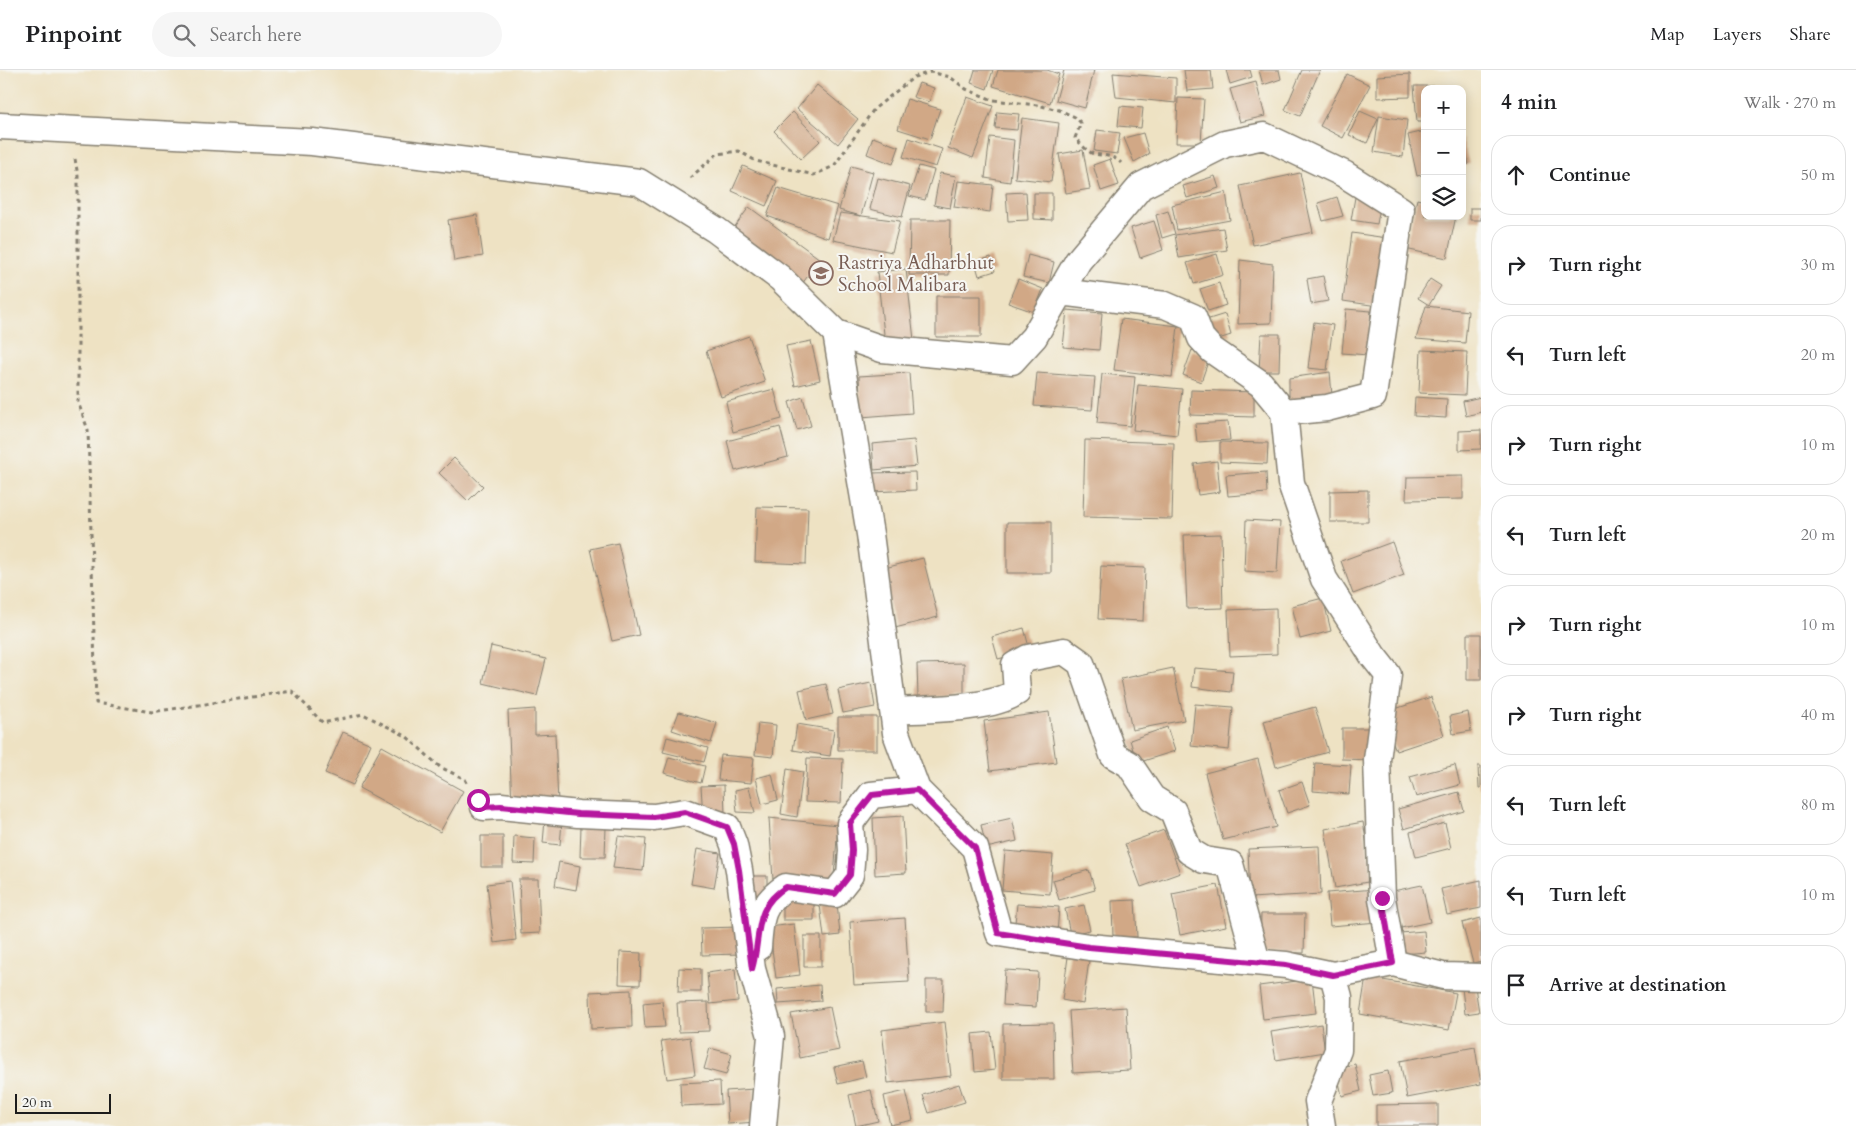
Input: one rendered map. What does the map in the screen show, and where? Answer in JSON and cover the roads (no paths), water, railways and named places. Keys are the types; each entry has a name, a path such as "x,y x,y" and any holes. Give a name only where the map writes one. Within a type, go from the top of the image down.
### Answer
{"street":[{"path":"0,126 322,143 639,182 716,230 780,278 836,333 882,349 1012,360 1034,337 1078,261 1140,186 1225,144 1264,136 1344,174 1401,210 1372,396 1327,408 1284,412"},
{"path":"1060,292 1165,305 1193,317 1201,338 1212,350 1261,384 1284,412 1291,483 1324,579 1373,656 1388,675 1377,760 1382,898 1393,963"},
{"path":"836,333 870,534 896,733 917,790 975,848 998,933 1089,947 1286,965 1333,975 1393,963 1443,976 1481,977"},
{"path":"893,711 953,707 1006,700 1017,692 1015,665 1028,658 1064,650 1079,660 1113,755 1129,764 1152,798 1173,811 1189,851 1204,860 1230,864 1257,962"},
{"path":"752,969 757,952 762,913 773,896 786,887 835,894 850,875 852,850 850,823 872,795 917,790"},
{"path":"484,807 501,806 578,814 654,817 685,812 727,827 734,844 739,870 752,969 771,1036 763,1126"},
{"path":"1322,1126 1318,1101 1338,1050 1339,997 1333,975"}],"place":[{"name":"Rastriya Adharbhut School Malibara","path":"821,273"}]}
